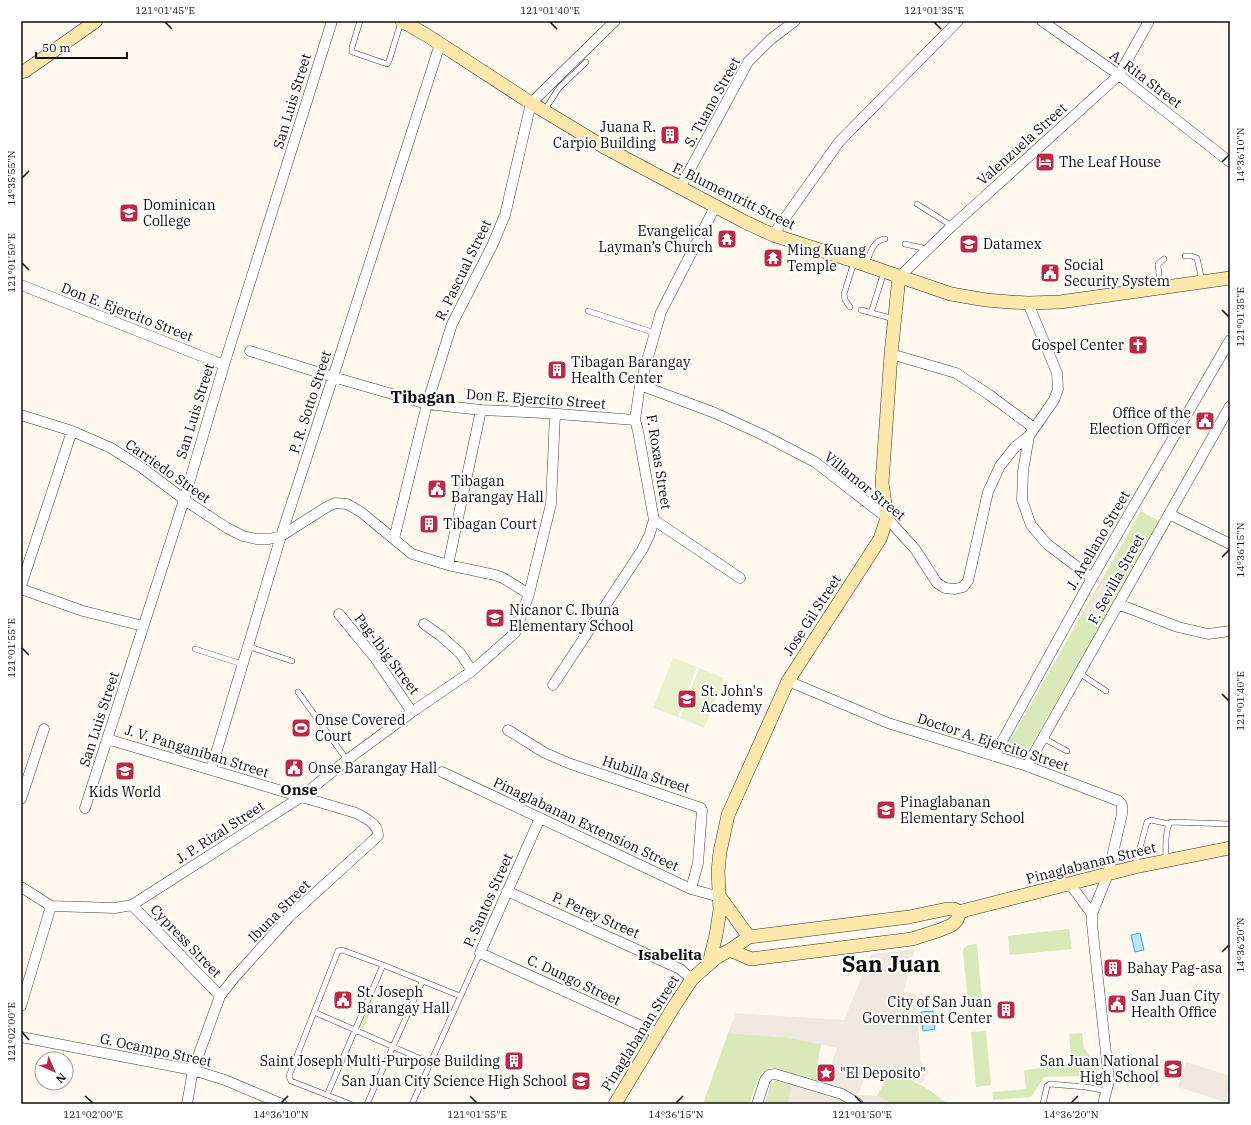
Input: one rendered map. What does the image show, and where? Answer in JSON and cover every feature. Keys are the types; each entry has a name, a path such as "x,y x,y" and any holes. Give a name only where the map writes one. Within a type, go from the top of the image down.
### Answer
{"main road":[{"path":"21,72 25,71 96,21"},
{"name":"F. Blumentritt Street","path":"401,21 604,147 773,236 860,263 951,294 986,300 1028,303 1060,302 1230,278"},
{"name":"Jose Gil Street","path":"709,964 720,910 718,871 720,852 728,816 788,682 880,539 887,518 882,483 891,354 899,277"},
{"name":"Pinaglabanan Street","path":"615,1104 657,1033 692,979 717,957 749,937 909,917 947,909 954,909 960,912 1135,867 1230,848"},
{"path":"720,897 749,937"},
{"path":"730,950 751,959 912,939 952,925 960,912"}],"street":[{"name":"San Luis Street","path":"84,808 184,500 224,364 332,21"},
{"path":"531,103 615,21"},
{"name":"S. Tuano Street","path":"680,188 748,62 771,39 795,21"},
{"path":"773,236 839,142 958,21"},
{"name":"A. Rita Street","path":"1042,21 1119,74 1230,162"},
{"name":"Valenzuela Street","path":"899,277 927,249 1119,74 1149,21"},
{"name":"P. R. Sotto Street","path":"210,770 281,536 440,44"},
{"name":"R. Pascual Street","path":"394,539 427,404 452,324 492,246 505,215 531,103"},
{"name":"F. Roxas Street","path":"553,684 642,550 649,536 654,520 635,420 640,384 661,312 714,206"},
{"name":"Don E. Ejercito Street","path":"21,285 224,364"},
{"path":"1028,303 1057,373 1058,389 1054,400 1031,432 1023,471 1022,500 1031,525 1047,544 1092,578"},
{"name":"J. Arellano Street","path":"994,756 1092,578 1230,340"},
{"name":"Don E. Ejercito Street","path":"250,351 427,404 481,410 635,420"},
{"path":"891,354 956,373 994,398 1031,432"},
{"name":"Villamor Street","path":"640,384 715,413 761,434 815,462 887,518 915,549 936,583 945,588 955,589 963,587 968,582 988,492 1000,466 1014,447 1031,432"},
{"name":"F. Sevilla Street","path":"1027,766 1169,514 1226,420 1230,406"},
{"path":"448,565 481,410"},
{"name":"J. P. Rizal Street","path":"51,906 115,908 132,905 300,797 412,712 472,671 516,633 529,594 551,504 555,414"},
{"name":"Carriedo Street","path":"21,415 72,431 111,448 141,467 184,500 227,528 243,536 256,539 281,536 325,508 335,504 347,504 361,512 412,554 448,565 503,578 529,594"},
{"path":"21,586 72,431"},
{"path":"1169,514 1230,544"},
{"path":"654,520 740,578"},
{"path":"21,589 83,610 143,626"},
{"path":"1118,604 1178,627 1208,634 1230,631"},
{"name":"Pag-Ibig Street","path":"339,614 375,658 412,712"},
{"path":"424,624 442,636 460,653 472,671"},
{"name":"Doctor A. Ejercito Street","path":"788,682 888,723 1027,766 1119,801 1122,805 1122,814 1108,874"},
{"path":"21,799 44,729"},
{"name":"Hubilla Street","path":"508,730 545,753 571,764 701,808 698,863 691,889"},
{"name":"J. V. Panganiban Street","path":"107,738 300,797"},
{"name":"Pinaglabanan Extension Street","path":"442,772 691,889 720,897"},
{"name":"Ibuna Street","path":"187,1104 193,1070 220,996 234,978 289,917 378,836 376,827 368,819 356,813 300,797"},
{"name":"P. Santos Street","path":"480,953 540,818"},
{"path":"1103,1104 1108,1091 1109,1082 1092,914 1108,874"},
{"path":"1070,884 1092,914"},
{"path":"21,887 51,906 22,1000"},
{"name":"P. Perey Street","path":"507,891 680,969 692,979"},
{"name":"Cypress Street","path":"132,905 220,996"},
{"name":"C. Dungo Street","path":"480,953 657,1033"},
{"name":"G. Ocampo Street","path":"21,1038 193,1070 225,1080 282,1104"},
{"path":"757,1104 765,1080 769,1075 775,1074 843,1092 858,1104"},
{"path":"839,1104 843,1092"}],"lane":[{"path":"360,21 352,47 352,52 387,64 401,21"},
{"path":"544,111 559,88 586,62"},
{"path":"917,204 952,226"},
{"path":"850,306 844,294 860,263 874,244 885,239"},
{"path":"905,244 927,249"},
{"path":"1185,256 1197,258 1202,282"},
{"path":"1160,288 1158,264 1164,259"},
{"path":"871,313 884,271"},
{"path":"861,310 894,319"},
{"path":"588,311 655,332"},
{"path":"247,646 292,661"},
{"path":"195,649 242,664"},
{"path":"1079,673 1106,691"},
{"path":"298,692 348,760"},
{"path":"1043,738 1067,751"},
{"path":"1135,867 1147,822 1151,820 1169,824 1171,822 1230,824"},
{"path":"1166,861 1167,827 1169,824"},
{"path":"350,1104 291,1081 289,1076 338,951 342,950 422,982 460,995"},
{"name":"P. Santos Street","path":"412,1104 480,953"},
{"path":"327,1095 383,966"},
{"path":"367,1104 422,982"},
{"path":"314,1012 430,1063"},
{"path":"1043,1104 1047,1086 1053,1083 1108,1091"}],"green space":[{"path":"1141,511 1160,522 1153,535 1024,757 1005,749"},
{"path":"673,658 697,667 678,717 653,708"},
{"path":"699,668 724,678 704,728 680,718"},
{"path":"1069,929 1072,949 1010,955 1008,936"},
{"path":"977,944 982,1000 968,1002 963,952 964,948 968,945"},
{"path":"365,1011 370,1013 363,1029 358,1027"},
{"path":"986,1031 991,1085 976,1087 971,1032"},
{"path":"728,1033 785,1037 821,1044 816,1073 824,1076 822,1082 771,1067 760,1074 749,1104 703,1104"},
{"path":"1082,1033 1084,1048 1094,1062 1100,1078 1087,1076 1044,1077 1031,1097 993,1100 992,1092 1026,1089 1024,1070 1072,1065 1069,1034"},
{"path":"891,1069 928,1089 948,1104 892,1104 877,1096"},
{"path":"777,1080 792,1085 788,1104 764,1104 771,1084"}],"shaded area":[{"path":"1106,577 1119,585 1095,624 1082,616"},
{"path":"915,949 904,991 916,994 921,1062 929,1072 921,1084 890,1068 869,1067 858,1095 877,1096 892,1104 788,1104 795,1073 825,1083 837,1048 785,1037 728,1033 736,1013 844,1020 871,954"},
{"path":"1186,1062 1230,1076 1230,1088 1225,1102 1178,1087"}],"water":[{"path":"1140,933 1144,950 1135,952 1131,935"},
{"path":"933,1011 935,1029 923,1031 921,1012"}],"place":[{"name":"Juana R. Carpio Building","path":"670,135"},
{"name":"The Leaf House","path":"1045,162"},
{"name":"Dominican College","path":"129,213"},
{"name":"Evangelical Layman’s Church","path":"727,239"},
{"name":"Datamex","path":"969,244"},
{"name":"Ming Kuang Temple","path":"773,258"},
{"name":"Social Security System","path":"1050,273"},
{"name":"Gospel Center","path":"1138,345"},
{"name":"Tibagan Barangay Health Center","path":"557,370"},
{"name":"Office of the Election Officer","path":"1205,421"},
{"name":"Tibagan Barangay Hall","path":"437,489"},
{"name":"Tibagan Court","path":"429,524"},
{"name":"Nicanor C. Ibuna Elementary School","path":"495,618"},
{"name":"St. John's Academy","path":"687,699"},
{"name":"Onse Covered Court","path":"301,728"},
{"name":"Onse Barangay Hall","path":"294,768"},
{"name":"Kids World","path":"125,771"},
{"name":"Pinaglabanan Elementary School","path":"886,810"},
{"name":"Bahay Pag-asa","path":"1113,968"},
{"name":"St. Joseph Barangay Hall","path":"343,1000"},
{"name":"San Juan City Health Office","path":"1117,1004"},
{"name":"City of San Juan Government Center","path":"1006,1010"},
{"name":"Saint Joseph Multi-Purpose Building","path":"514,1061"},
{"name":"San Juan National High School","path":"1173,1069"},
{"name":"\"El Deposito\"","path":"826,1073"},
{"name":"San Juan City Science High School","path":"581,1081"}],"district":[{"name":"Tibagan","path":"423,397"},
{"name":"Onse","path":"299,790"},
{"name":"Isabelita","path":"670,955"},
{"name":"San Juan","path":"891,964"}]}
